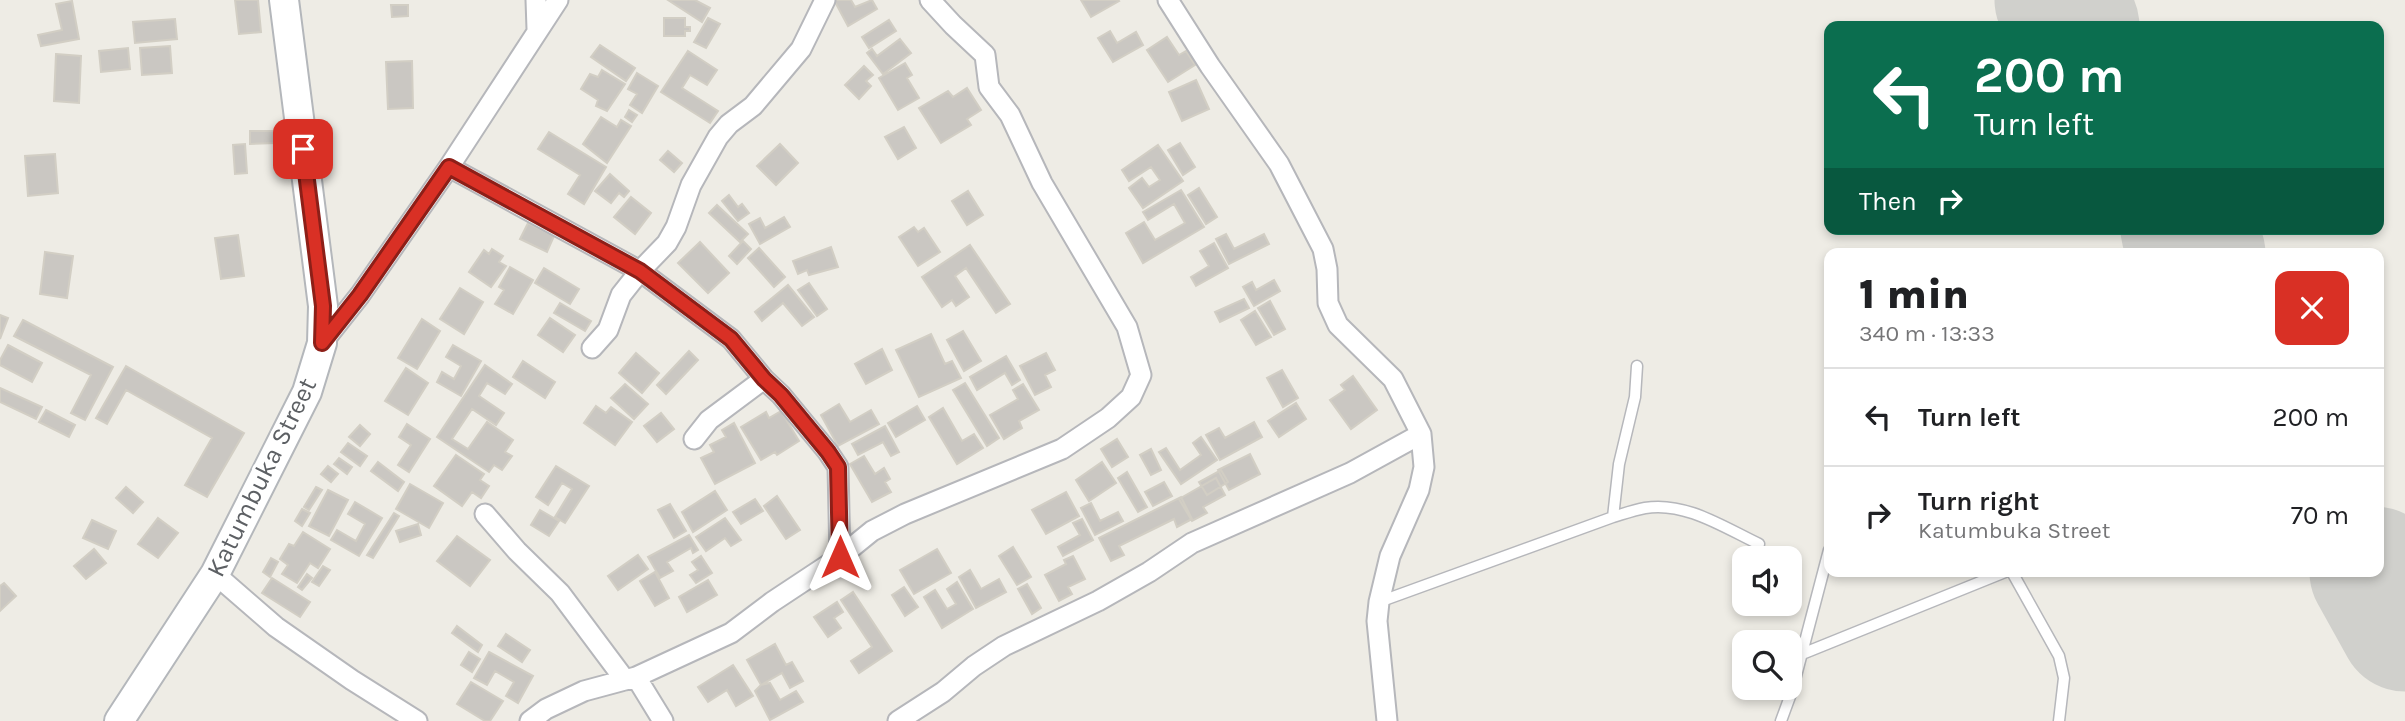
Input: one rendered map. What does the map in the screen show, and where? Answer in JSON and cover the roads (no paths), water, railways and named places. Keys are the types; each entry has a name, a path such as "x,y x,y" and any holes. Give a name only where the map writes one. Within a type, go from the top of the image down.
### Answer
{"main road":[{"name":"Katumbuka Street","path":"119,721 215,574 307,392 322,343 323,306 284,0"}],"street":[{"path":"536,0 537,29"},
{"path":"322,343 360,295 449,167 558,0"},
{"path":"592,348 608,330 621,295 667,243 676,227 691,185 718,137 729,124 753,106 801,49 825,0"},
{"path":"530,721 546,709 584,691 631,679 731,633 840,557 872,531 905,514 1062,449 1108,418 1131,397 1141,375 1127,327 1042,183 1010,115 989,87 985,55 930,0"},
{"path":"1168,0 1210,66 1279,164 1323,249 1327,269 1328,303 1338,325 1393,379 1421,433 1424,467 1419,490 1390,556 1379,602 1377,621 1387,721"},
{"path":"449,167 640,271 731,339 781,395 838,467 840,557"},
{"path":"694,439 709,420 764,379"},
{"path":"898,721 943,692 1004,646 1098,601 1192,544 1350,473 1421,433"},
{"path":"485,514 517,551 560,593 663,721"},
{"path":"215,574 276,626 352,680 417,721"}],"lane":[{"path":"1613,517 1619,464 1635,397 1637,366"},
{"path":"1379,602 1613,517 1646,508 1688,511 1759,544"},
{"path":"1802,654 1824,569"},
{"path":"1802,654 1993,577"},
{"path":"2015,577 2059,656 2064,678 2059,721"},
{"path":"1781,721 1788,700"}]}
